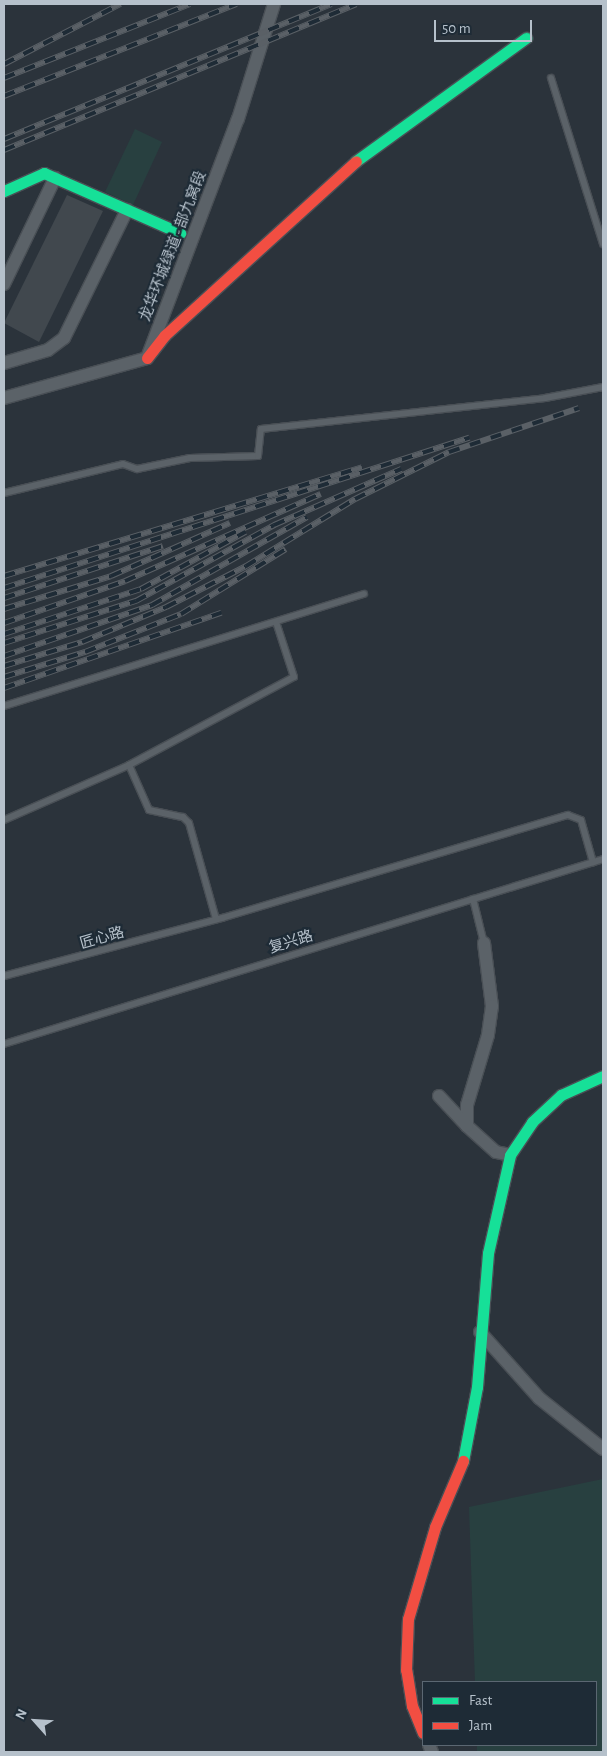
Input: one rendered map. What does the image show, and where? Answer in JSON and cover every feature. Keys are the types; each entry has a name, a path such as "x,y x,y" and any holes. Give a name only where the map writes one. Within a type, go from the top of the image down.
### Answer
{"street":[{"name":"龙华环城绿道 - 部九窝段","path":"147,358 238,119 274,4"},
{"path":"4,398 147,358 165,335 376,143 526,38"},
{"path":"4,191 44,173 180,233"},
{"path":"4,284 55,178"},
{"path":"4,363 48,350 64,338 127,210"},
{"path":"467,1126 467,1105 488,1035 492,1006 484,943"},
{"path":"422,1730 412,1706 406,1670 408,1619 435,1527 466,1454 488,1253 510,1155 532,1122 561,1095 603,1076"},
{"path":"439,1096 467,1126 496,1152 510,1155"},
{"path":"480,1332 539,1398 603,1449"}],"lane":[{"path":"552,78 603,244"},
{"path":"4,493 123,464 137,468 190,458 258,456 261,429 545,398 603,387"},
{"path":"4,706 364,594"},
{"path":"4,820 129,765 294,677 276,622"},
{"path":"129,765 149,810 183,817 189,824 216,919"},
{"name":"匠心路","path":"4,976 92,955 205,920 216,919 568,815 578,816 581,820 593,862"},
{"name":"复兴路","path":"4,1044 603,859"},
{"path":"473,899 484,943"}],"green space":[{"path":"135,129 162,142 133,205 105,192"},
{"path":"603,1479 603,1752 477,1752 477,1746 597,1746 597,1681 475,1681 469,1507"}],"building":[{"path":"67,195 103,211 39,342 4,323"}],"railway":[{"path":"4,64 120,4"},
{"path":"4,78 190,4"},
{"path":"4,96 236,4"},
{"path":"4,139 331,4"},
{"path":"4,150 356,4"},
{"path":"4,666 82,642 166,607 246,566 355,499 449,452 579,408"},
{"path":"4,588 469,438"},
{"path":"4,576 362,467"},
{"path":"4,643 136,601 274,525 401,469"},
{"path":"4,623 125,581 320,494"},
{"path":"4,656 152,605 307,517"},
{"path":"4,609 111,576 230,523"},
{"path":"4,634 141,589 245,532"},
{"path":"4,598 163,546"},
{"path":"4,677 85,652 181,614 286,549"},
{"path":"4,688 221,613"}],"traffic: fast":[{"path":"356,161 526,38"},
{"path":"4,191 44,173 180,233"},
{"path":"463,1461 477,1387 488,1253 510,1155 532,1122 561,1095 603,1076"}],"traffic: jam":[{"path":"147,358 165,335 356,161"},
{"path":"422,1731 412,1706 406,1670 408,1619 435,1527 463,1461"}]}
